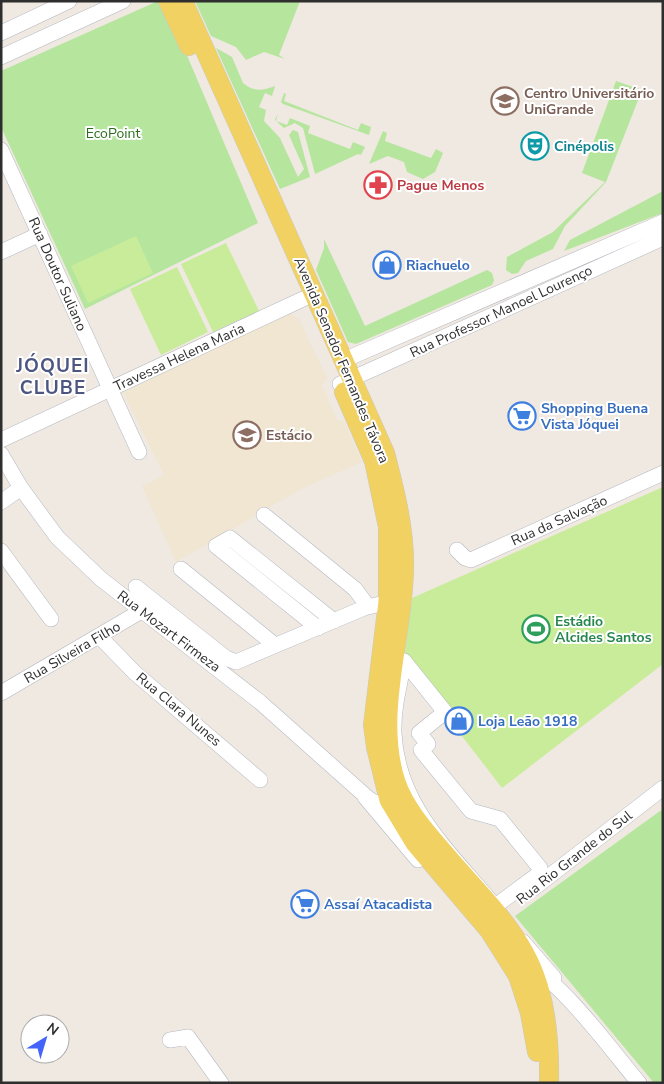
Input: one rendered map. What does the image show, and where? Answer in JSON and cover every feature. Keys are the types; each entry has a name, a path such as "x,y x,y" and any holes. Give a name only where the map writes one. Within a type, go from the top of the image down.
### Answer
{"main road":[{"name":"Avenida Senador Fernandes Távora","path":"168,1 303,300 386,453 398,509 404,568 387,727 396,783 418,822 491,921 518,976 530,1013 538,1058 536,1083"},
{"name":"Avenida Senador Fernandes Távora","path":"183,1 344,360 346,381 374,461 388,527 388,602 373,725 376,747 389,800 415,843 491,921 511,932 533,970 544,1012 550,1053 549,1083"}],"street":[{"path":"1,33 69,1"},
{"path":"1,57 123,1"},
{"name":"Rua Doutor Suliano","path":"1,150 139,452"},
{"name":"Rua Professor Manoel Lourenço","path":"344,360 663,222"},
{"path":"1,252 40,234"},
{"name":"Rua Professor Manoel Lourenço","path":"346,381 663,238"},
{"path":"509,289 515,304"},
{"name":"Travessa Helena Maria","path":"1,440 303,300"},
{"name":"Rua Mozart Firmeza","path":"1,454 22,488 57,537 101,579 143,610 186,634 260,702 376,803 389,800"},
{"name":"Rua da Salvação","path":"457,550 465,558 471,560 663,473"},
{"path":"1,502 22,488"},
{"path":"264,516 355,589 364,600 364,608"},
{"path":"318,628 216,546 230,538 334,621"},
{"path":"1,551 51,619"},
{"path":"181,569 275,645"},
{"path":"263,584 276,575"},
{"path":"136,587 186,634 236,662 364,608 388,602"},
{"name":"Rua Silveira Filho","path":"1,693 143,610"},
{"name":"Rua Clara Nunes","path":"99,636 135,672 260,780"},
{"path":"404,661 444,712 419,732 428,744 421,750 471,811 500,819 540,868 540,873 498,904 493,904 411,802 396,756 394,731 396,699 404,661"},
{"name":"Rua Rio Grande do Sul","path":"491,921 663,788"},
{"name":"Rua Mozart Firmeza","path":"358,789 461,911 491,921"},
{"path":"511,932 528,946 553,976 570,1002"},
{"path":"533,970 546,976 639,1083"},
{"path":"170,1040 188,1037 221,1083"}],"shaded area":[{"name":"Estácio","path":"290,313 299,319 327,378 322,385 337,420 344,421 362,462 301,489 176,562 142,486 164,475 123,392"}],"green space":[{"name":"EcoPoint","path":"158,1 164,1 258,223 85,309 1,127 1,71"},
{"path":"195,1 300,1 279,55 285,59 264,52 246,60 236,47 211,36"},
{"path":"216,48 232,57 243,83 247,86 258,90 275,86 272,96 265,93 259,107 266,110 264,121 280,138 298,177 304,169 289,135 293,130 298,132 310,177 280,189"},
{"path":"616,81 642,90 606,182 565,226 553,249 526,261 518,273 512,274 506,270 507,257 553,232 605,182 582,173"},
{"path":"284,93 286,94 284,101 358,130 361,123 371,127 369,135 283,104 281,102"},
{"path":"290,118 310,126 308,133 350,149 353,142 365,147 361,155 358,154 315,174 303,128 295,123 284,128 276,121 287,125"},
{"path":"383,131 387,133 385,141 431,158 436,149 443,153 435,172 423,179 407,172 404,162 388,156 369,164"},
{"path":"663,191 663,213 564,251 570,240"},
{"path":"136,236 153,273 88,303 71,266"},
{"path":"324,239 365,326 487,270 492,273 494,280 492,285 356,344 348,342 316,270 324,248"},
{"path":"226,243 259,311 213,332 181,264"},
{"path":"177,267 208,332 161,355 130,289"},
{"name":"Estádio Alcides Santos","path":"663,487 663,664 502,788 404,661 412,598"},
{"path":"660,811 663,811 663,1083 654,1083 515,916"}],"place":[{"name":"Centro Universitário UniGrande","path":"505,101"},
{"name":"Cinépolis","path":"535,146"},
{"name":"Pague Menos","path":"378,185"},
{"name":"Riachuelo","path":"387,265"},
{"name":"Shopping Buena Vista Jóquei","path":"522,416"},
{"name":"Estácio","path":"247,435"},
{"name":"Estádio Alcides Santos","path":"536,629"},
{"name":"Loja Leão 1918","path":"459,721"},
{"name":"Assaí Atacadista","path":"305,904"}],"district":[{"name":"JÓQUEI CLUBE","path":"53,376"}]}
